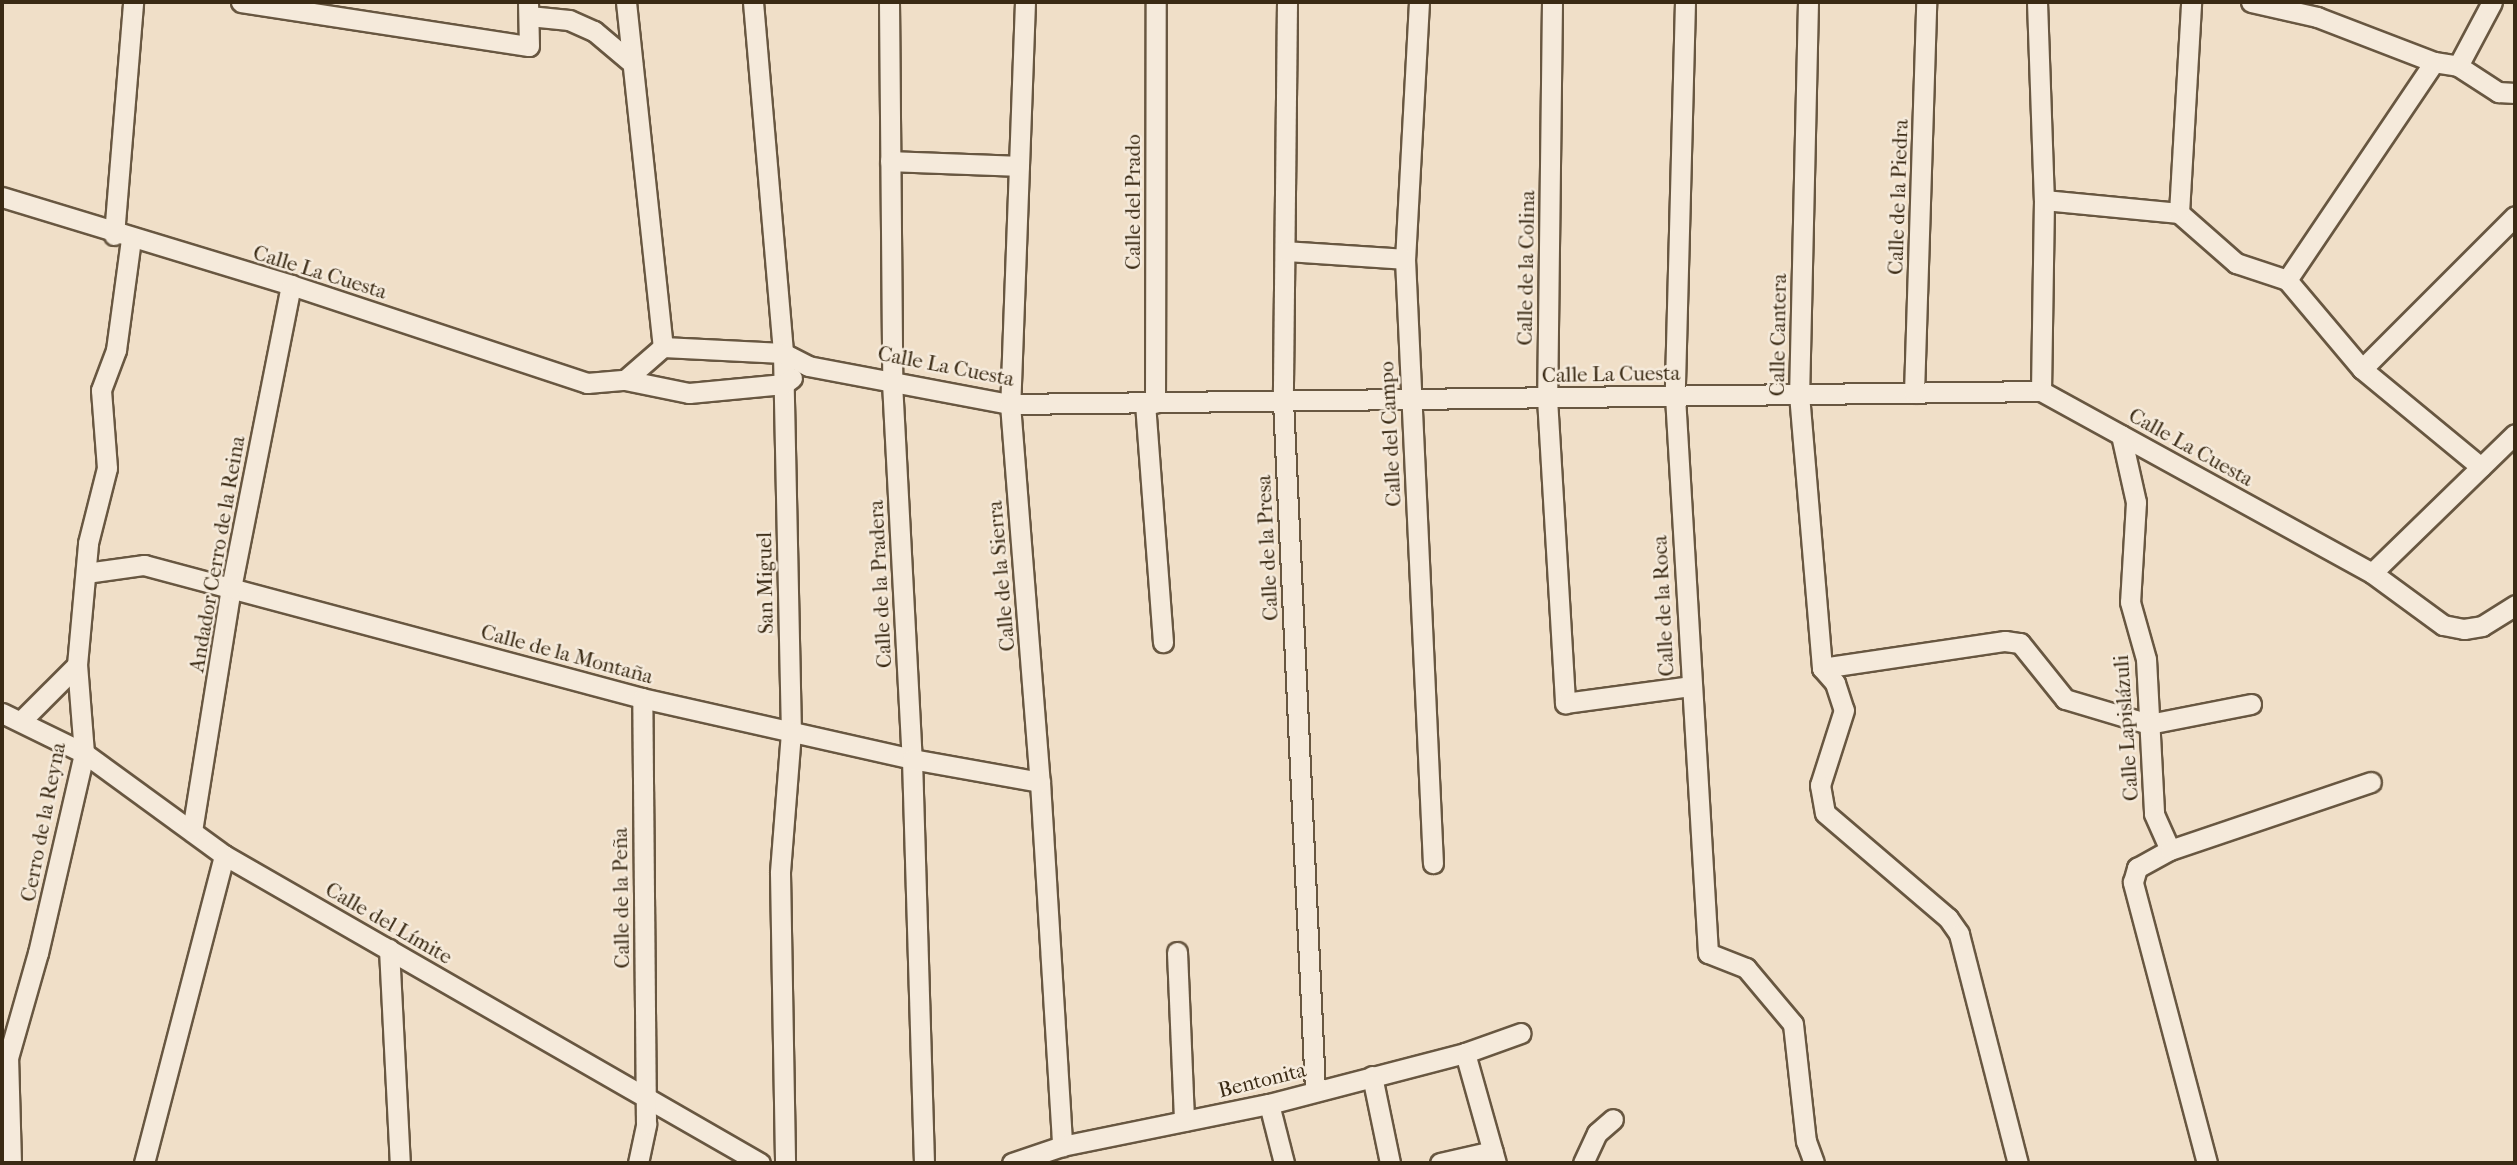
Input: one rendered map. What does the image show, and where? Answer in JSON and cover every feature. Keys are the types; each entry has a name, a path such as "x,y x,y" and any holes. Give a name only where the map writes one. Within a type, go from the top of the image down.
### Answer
{"street":[{"name":"Cerro de la Reyna","path":"11,1163 8,1058 38,953 84,753 77,665 88,543 107,468 101,390 116,351 132,2"},
{"path":"241,2 529,46 529,9 569,20 594,31 632,63"},
{"path":"625,380 663,347 626,2"},
{"name":"San Miguel","path":"753,2 783,353 791,732 780,873 785,1163"},
{"name":"Calle de la Pradera","path":"889,2 892,382 912,760 925,1163"},
{"name":"Calle de la Sierra","path":"1025,2 1010,404 1040,782 1050,1154"},
{"name":"Calle del Prado","path":"1156,2 1150,403 1163,642"},
{"name":"Calle de la Presa","path":"1287,2 1283,401 1314,1091"},
{"name":"Calle del Campo","path":"1419,2 1405,259 1433,863"},
{"name":"Calle de la Colina","path":"1552,2 1547,398 1565,703 1690,686"},
{"name":"Calle de la Roca","path":"1685,2 1675,396 1690,686 1708,953 1746,968 1793,1024 1806,1141 1814,1163"},
{"name":"Calle Cantera","path":"1808,2 1799,394 1822,668"},
{"name":"Calle de la Piedra","path":"1914,393 1926,2"},
{"path":"2037,2 2044,200 2041,391"},
{"path":"2179,213 2191,2"},
{"path":"2251,2 2317,17 2434,62 2458,66 2498,92 2515,93"},
{"path":"2458,66 2492,2"},
{"path":"2287,280 2434,62"},
{"path":"890,161 1019,166"},
{"name":"Calle La Cuesta","path":"2,197 122,237 291,285 587,383 625,380 689,393 783,384"},
{"path":"2044,200 2179,213 2236,263 2287,280 2316,309 2362,369 2481,467"},
{"path":"2362,369 2515,216"},
{"path":"1284,251 1405,259"},
{"name":"Andador Cerro de la Reina","path":"192,831 231,588 291,285"},
{"name":"Calle La Cuesta","path":"663,347 783,353 808,366 852,370 892,382 1010,404 2041,391 2372,573 2443,625 2464,629 2482,626 2515,605"},
{"path":"783,384 808,366"},
{"path":"2372,573 2515,434"},
{"name":"Calle Lapislázuli","path":"2121,435 2136,502 2130,602 2146,659 2154,814 2170,850"},
{"name":"Calle de la Montaña","path":"86,573 144,565 642,698 912,760 1040,782"},
{"path":"1822,668 2005,641 2020,643 2065,699 2149,724 2251,704"},
{"path":"21,721 77,665"},
{"path":"1822,668 1835,683 1844,710 1820,785 1825,813 1948,918 1959,934 1984,1040 2018,1163"},
{"name":"Calle de la Peña","path":"638,1163 646,1124 642,698"},
{"name":"Calle del Límite","path":"2,713 84,753 224,855 760,1163"},
{"path":"2207,1163 2133,882 2137,868 2170,850 2371,782"},
{"path":"144,1163 224,855"},
{"path":"389,949 400,1163"},
{"path":"1177,952 1184,1121"},
{"name":"Bentonita","path":"1012,1163 1184,1121 1269,1104 1465,1053 1521,1033"},
{"path":"1440,1163 1494,1157 1465,1053"},
{"path":"1372,1076 1390,1163"},
{"path":"1269,1104 1284,1163"},
{"path":"1583,1163 1597,1133 1613,1119"}]}
